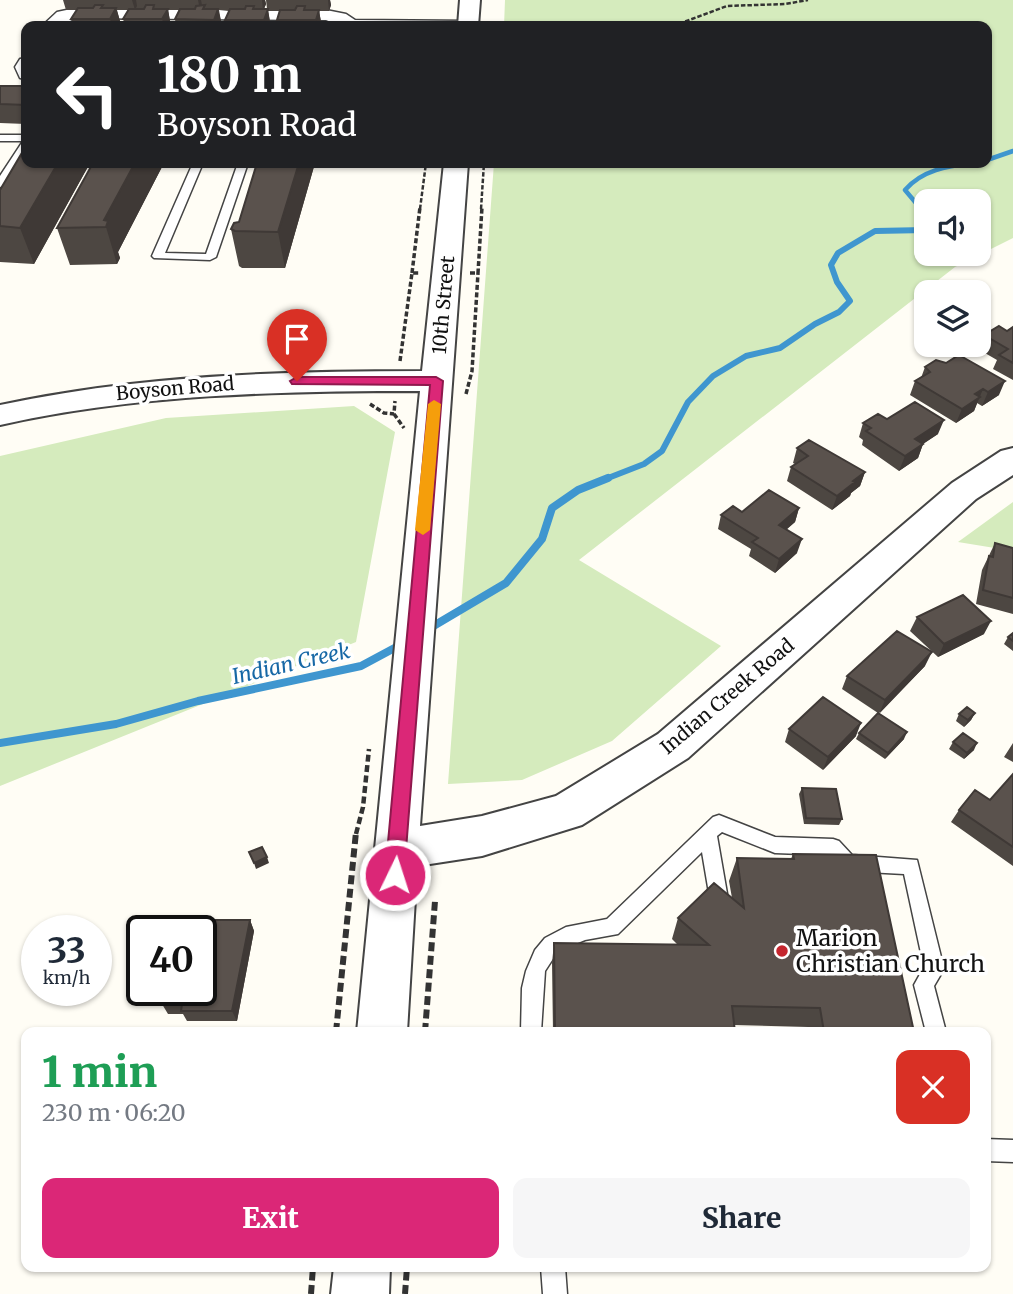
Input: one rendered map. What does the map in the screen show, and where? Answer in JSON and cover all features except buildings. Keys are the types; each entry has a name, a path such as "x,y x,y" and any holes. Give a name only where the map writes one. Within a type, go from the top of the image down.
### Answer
{"street":[{"path":"468,21 470,0"},
{"path":"56,21 63,16 76,13 326,15 345,21"},
{"name":"10th Street","path":"382,1027 418,577 456,168"},
{"name":"Boyson Road","path":"0,415 55,401 157,387 246,381 436,381"},
{"name":"Indian Creek Road","path":"397,849 482,835 568,812 673,746 964,491 1013,458"},
{"path":"360,1294 362,1272"}],"lane":[{"path":"0,138 21,140"},
{"path":"0,184 21,148"},
{"path":"196,168 158,256 210,257 241,168"},
{"path":"531,1027 531,986 535,967 548,949 565,936 587,929 611,928 719,823 775,845 833,847 848,863 911,866 934,969 924,985 935,1027"},
{"path":"708,834 721,914"},
{"path":"611,928 624,949"},
{"path":"991,1150 1013,1152"},
{"path":"553,1272 555,1294"}],"path":[{"path":"686,21 727,6 785,4 808,0"},
{"path":"400,361 425,168"},
{"path":"463,273 478,273 484,168"},
{"path":"412,273 426,273"},
{"path":"336,1027 355,836 363,807 370,744"},
{"path":"425,1027 435,901"},
{"path":"311,1294 313,1272"},
{"path":"405,1294 407,1272"}],"green space":[{"path":"505,0 1013,0 1013,238 991,249 991,189 914,189 914,266 957,266 938,280 914,280 914,299 579,560 721,646 612,741 522,780 448,784 494,168 992,168 992,21 504,21"},
{"path":"354,406 395,432 356,642 0,786 0,456 166,418"},
{"path":"1013,502 1013,551 958,542"}],"waterway":[{"name":"Indian Creek","path":"992,158 1013,151"},
{"name":"Indian Creek","path":"914,201 905,190 927,173 945,168"},
{"name":"Indian Creek","path":"603,480 644,464 662,451 688,402 713,376 746,356 780,348 815,324 839,312 850,301 837,282 831,265 838,253 875,231 914,230"},
{"name":"Indian Creek","path":"603,480 608,478"},
{"name":"Indian Creek","path":"425,631 506,583 542,539 552,508 578,490 603,480"},
{"name":"Indian Creek","path":"0,743 116,724 198,701 361,666 402,644"}],"slow traffic":[{"path":"423,530 434,404"}],"place":[{"name":"Marion Christian Church","path":"782,951"}],"route":[{"path":"297,381 436,381 395,875"}]}
